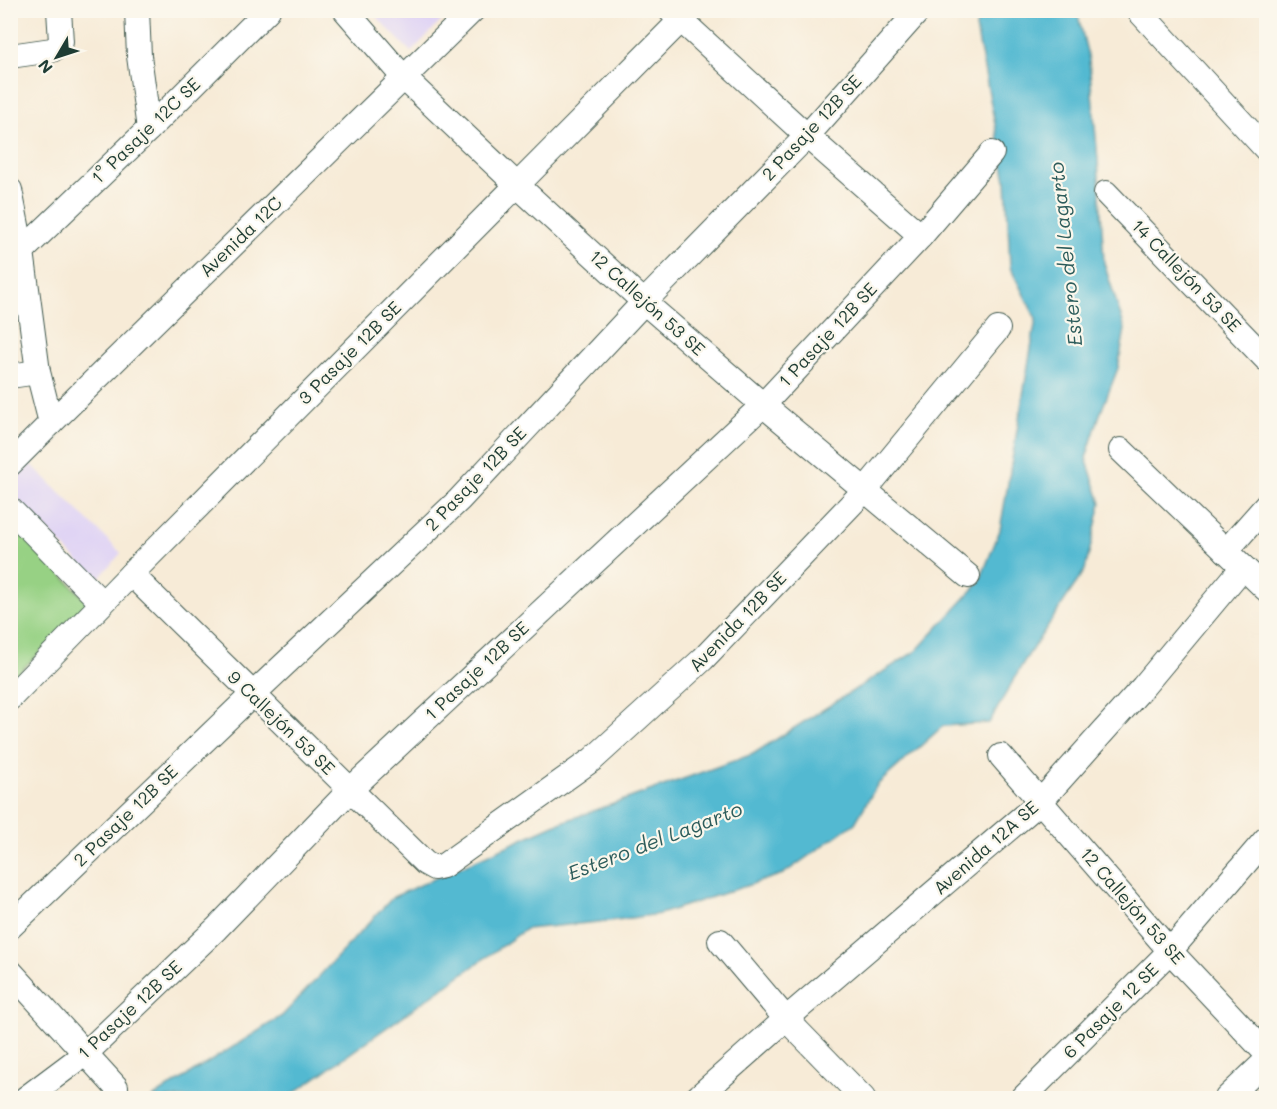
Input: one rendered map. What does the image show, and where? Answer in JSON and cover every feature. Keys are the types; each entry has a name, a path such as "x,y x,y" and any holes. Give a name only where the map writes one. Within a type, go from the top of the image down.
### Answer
{"street":[{"path":"10,56 52,50 58,46 61,42 59,10"},
{"path":"137,10 139,56 149,129"},
{"name":"1° Pasaje 12C SE","path":"22,251 268,10"},
{"name":"12 Callejón 53 SE","path":"345,10 404,78 644,302 763,405 968,576"},
{"name":"Avenida 12C","path":"10,464 473,10"},
{"name":"2 Pasaje 12B SE","path":"10,927 252,694 459,500 644,302 807,136 919,10"},
{"path":"1138,10 1266,149"},
{"path":"681,14 807,136 921,236"},
{"name":"3 Pasaje 12B SE","path":"10,698 517,185 681,14"},
{"name":"1 Pasaje 12B SE","path":"26,1098 86,1053 216,929 350,790 763,405 921,236 992,153"},
{"path":"10,190 22,251 38,372 51,423"},
{"name":"14 Callejón 53 SE","path":"1106,193 1266,359"},
{"name":"Avenida 12B SE","path":"434,868 442,866 593,759 703,659 865,490 998,329"},
{"path":"10,376 38,372"},
{"path":"1121,450 1266,589"},
{"name":"Avenida 12A SE","path":"697,1098 1041,801 1143,687 1235,559 1266,506"},
{"path":"10,509 102,603"},
{"name":"9 Callejón 53 SE","path":"131,574 425,863 434,868"},
{"name":"12 Callejón 53 SE","path":"1001,756 1170,951 1266,1053"},
{"name":"6 Pasaje 12 SE","path":"1023,1098 1170,951 1266,838"},
{"path":"720,940 786,1019 862,1098"},
{"path":"10,971 116,1087"},
{"path":"1227,1098 1266,1061"}],"shaded area":[{"path":"371,11 451,11 411,52"},
{"path":"31,464 121,553 97,580 11,494 10,486"}],"green space":[{"path":"11,519 90,605 11,680"}],"water":[{"name":"Estero del Lagarto","path":"979,11 1077,11 1089,60 1104,263 1125,329 1118,368 1086,458 1101,503 1085,570 1025,660 989,723 943,726 877,785 855,823 783,874 660,914 526,929 287,1098 152,1098 282,1016 393,897 554,825 753,754 916,651 979,583 1000,530 1036,319 1010,267 1006,180 976,28"}]}
